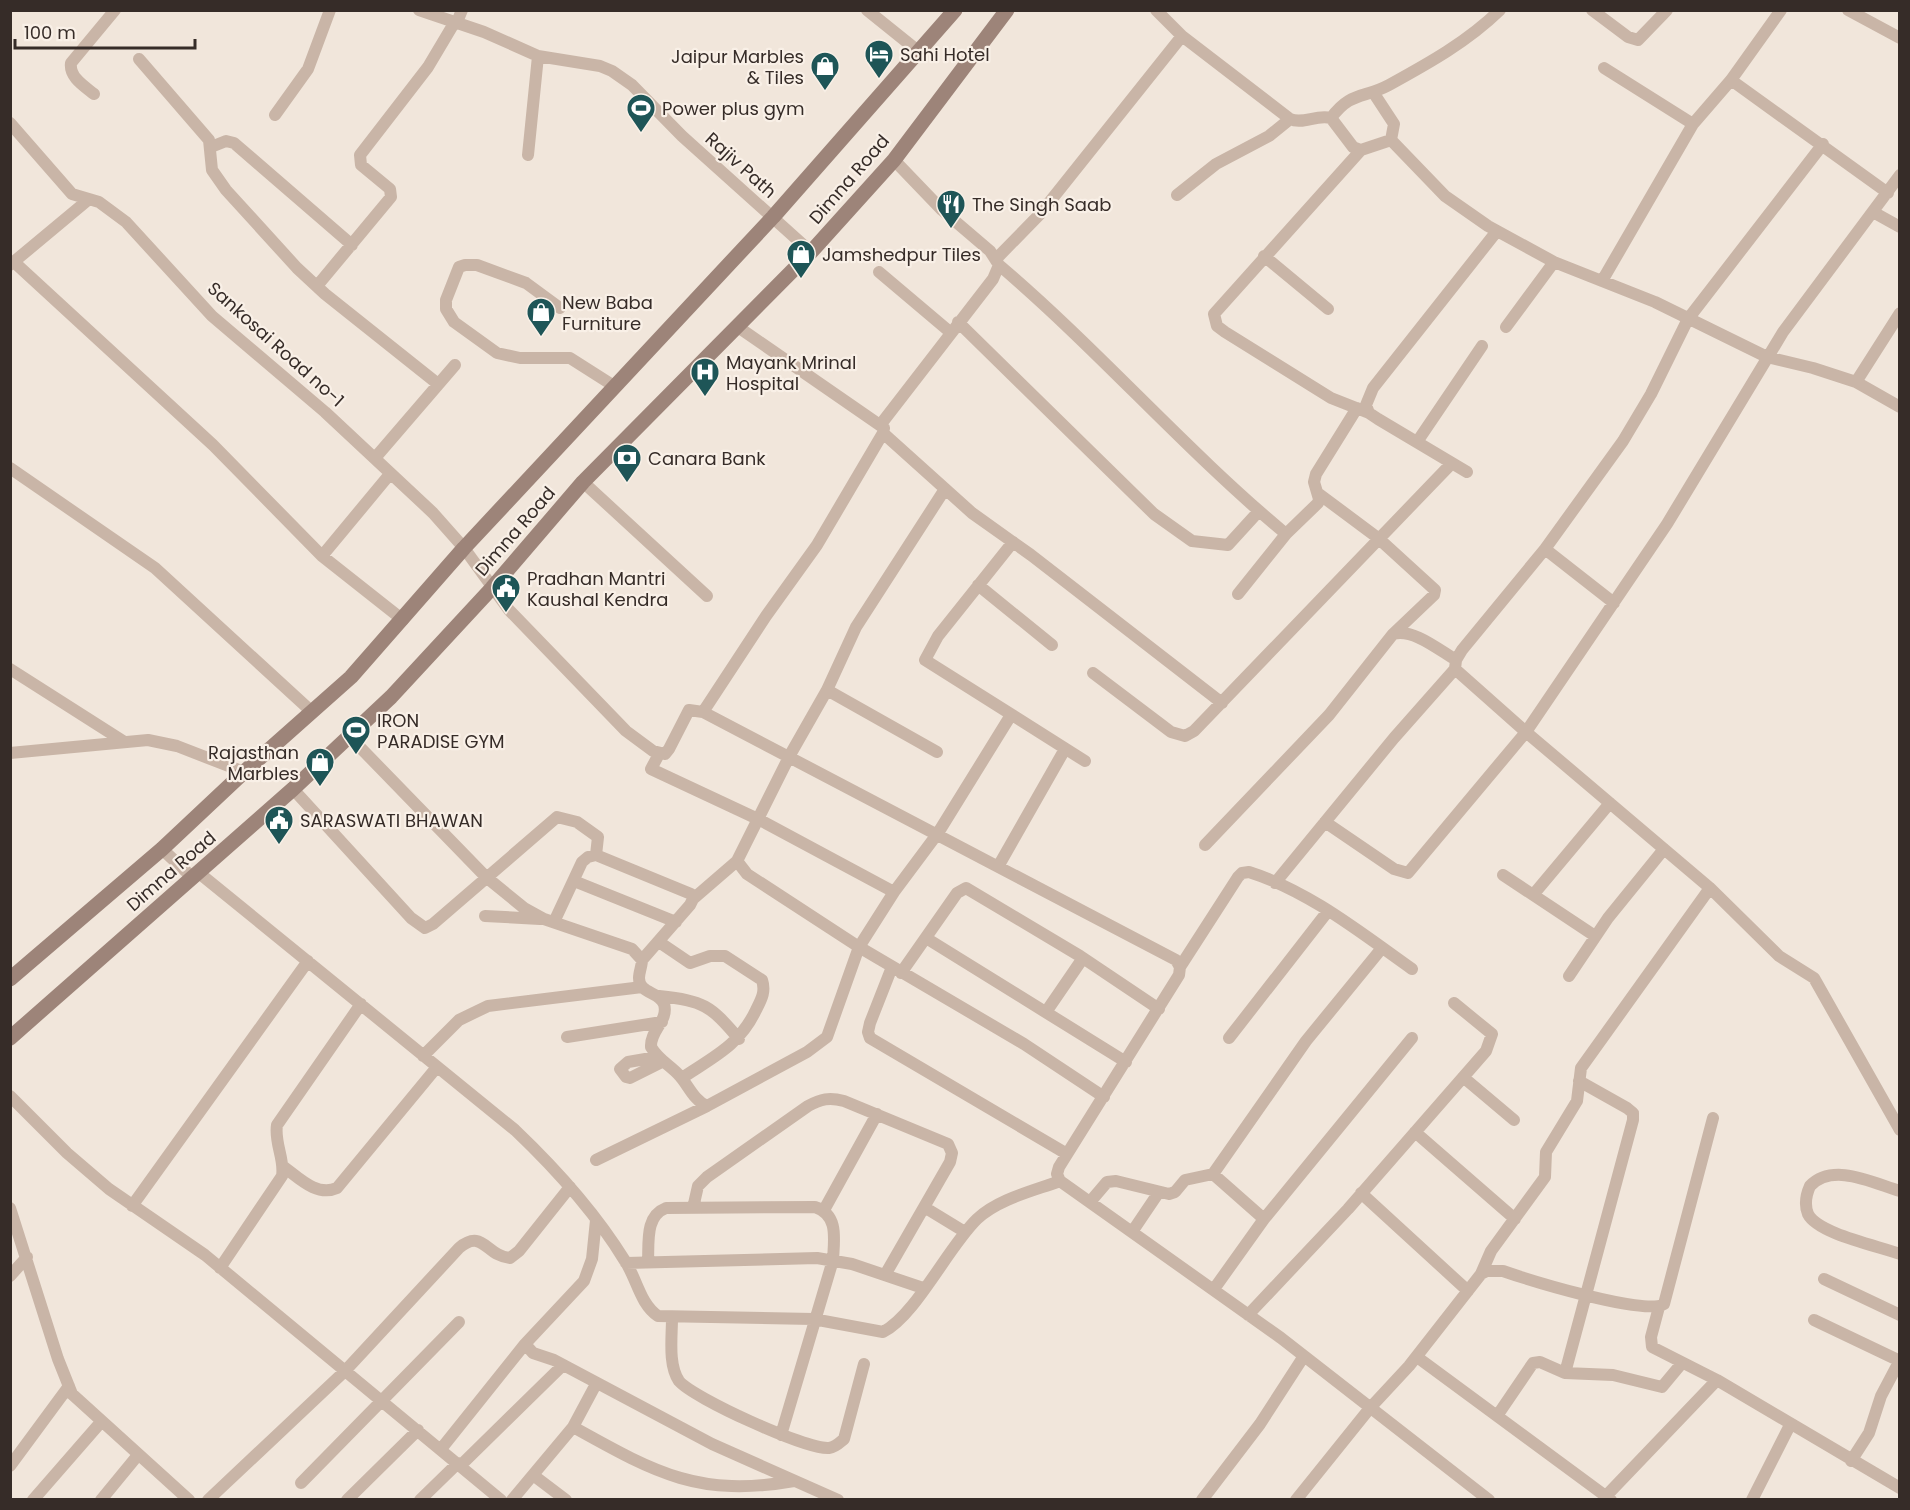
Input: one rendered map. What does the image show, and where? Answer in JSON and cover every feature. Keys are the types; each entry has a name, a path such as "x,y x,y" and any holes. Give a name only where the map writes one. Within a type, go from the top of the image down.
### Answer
{"street":[{"path":"94,94 74,77 70,70 71,63 116,10"},
{"path":"275,115 308,69 330,10"},
{"name":"Rajiv Path","path":"419,10 537,56 600,66 632,85 682,136 811,252"},
{"path":"867,10 918,51"},
{"path":"10,979 162,849 244,771 351,677 464,548 773,218 955,10"},
{"name":"Dimna Road","path":"10,1038 196,876 391,697 492,588 583,482 811,252 894,160 1007,10"},
{"path":"1156,10 1182,36 1290,119 1295,122 1317,117 1331,118 1353,147 1361,150"},
{"path":"1331,118 1345,101 1373,92 1460,45 1500,10"},
{"path":"1592,10 1628,37 1638,40 1667,10"},
{"path":"1602,280 1693,123 1731,80 1781,10"},
{"path":"1848,10 1899,38"},
{"path":"317,286 388,202 392,193 361,165 360,155 428,67 455,23"},
{"path":"703,711 766,616 818,545 882,429 950,332 993,279 998,262 1040,214 1182,36"},
{"path":"528,155 537,56"},
{"path":"139,59 209,140 212,170 226,190 317,286 438,384"},
{"path":"1604,68 1693,123"},
{"path":"1731,80 1888,193"},
{"path":"1373,92 1394,123 1391,140"},
{"path":"1177,195 1216,164 1269,136 1290,119"},
{"name":"Sankosai Road no-1","path":"10,123 72,194 105,206 126,222 212,316 325,412 433,513 464,548 509,610 626,731 659,754"},
{"path":"1391,140 1361,150 1214,314 1217,326 1331,398 1363,410 1467,472"},
{"path":"1391,140 1445,196 1497,231 1554,262 1602,280 1767,357 1814,368 1856,382 1899,407"},
{"path":"211,147 226,141 234,143 352,245"},
{"path":"1275,883 1455,664 1545,549 1623,441 1651,394 1688,319 1823,144"},
{"path":"894,160 942,210 1036,298 1192,452 1286,534"},
{"path":"1325,822 1394,869 1408,873 1526,732 1667,524 1767,357 1899,175"},
{"path":"88,200 12,263 213,445 322,556 403,620"},
{"path":"1873,213 1899,227"},
{"path":"1238,594 1286,534 1318,503 1319,494 1314,482 1316,474 1363,410 1373,388 1497,231"},
{"path":"1264,256 1328,309"},
{"path":"1506,327 1554,262"},
{"path":"560,308 526,283 477,266 465,265 459,267 446,300 446,309 454,322 497,353 520,358 570,358 614,386"},
{"path":"879,272 950,332"},
{"path":"1856,382 1899,313"},
{"path":"958,322 1154,514 1192,541 1228,545 1259,511"},
{"path":"738,327 882,429 945,489 986,524 1013,542 1222,703"},
{"path":"1417,442 1482,346"},
{"path":"375,458 455,365"},
{"path":"1093,673 1179,735 1194,731 1452,463"},
{"path":"10,468 155,568 311,711"},
{"path":"322,556 390,474"},
{"path":"583,482 707,596"},
{"path":"642,987 639,981 642,960 693,899 737,861 760,820 790,755 827,690 856,627 945,489"},
{"path":"1205,844 1329,715 1394,634 1434,595 1435,590 1380,539 1319,494"},
{"path":"1013,542 938,636 925,660 1085,761"},
{"path":"1545,549 1614,603"},
{"path":"978,585 1053,645"},
{"path":"1394,634 1402,632 1410,634 1455,664 1526,732 1710,888 1779,956 1814,978 1899,1130"},
{"path":"10,669 123,741"},
{"path":"827,690 937,752"},
{"path":"894,892 760,820 651,769 659,754 669,749 687,712 693,709 703,711 790,755 1176,960 1180,967"},
{"path":"596,1160 707,1106 820,1045 827,1037 859,947 894,892 938,833 1011,715"},
{"path":"350,736 486,877 524,908 549,920 633,950 642,960"},
{"path":"10,753 148,740 177,746 244,771"},
{"path":"999,865 1065,749"},
{"path":"293,789 411,918 425,928 433,924 557,817 578,822 598,837 596,855"},
{"path":"1533,895 1610,803"},
{"path":"162,849 308,961 515,1130 555,1168 596,1220 626,1263 649,1310 658,1316 813,1319 883,1332 900,1319 965,1232 989,1210 1060,1181"},
{"path":"1569,976 1595,936 1664,849"},
{"path":"549,920 574,881 582,862 596,855 684,890 693,899"},
{"path":"737,861 747,874 859,947 1024,1044 1104,1097"},
{"path":"1412,969 1328,911 1275,883 1249,872 1242,873 1180,967 1179,975 1159,1009 1067,1154 1057,1174 1060,1181 1214,1289 1489,1500"},
{"path":"1503,875 1595,936"},
{"path":"574,881 676,922"},
{"path":"1067,1154 870,1038 868,1032 870,1023 897,970 926,938 957,893 966,888 1083,958 1159,1009"},
{"path":"1296,1500 1370,1408 1417,1357 1481,1274 1491,1251 1545,1177 1546,1152 1577,1101 1581,1068 1710,888"},
{"path":"1229,1038 1328,911"},
{"path":"485,916 549,920"},
{"path":"926,938 1126,1062"},
{"path":"659,942 690,963 710,956 725,956 762,980 764,992 762,999 739,1039 682,1078"},
{"path":"1090,1202 1107,1182 1123,1182 1159,1192 1175,1192 1185,1180 1213,1174 1306,1041 1382,948"},
{"path":"1046,1012 1083,958"},
{"path":"132,1206 308,961"},
{"path":"423,1056 459,1020 488,1006 642,987 659,996 690,1000 710,1008 739,1039"},
{"path":"659,996 664,1004 662,1022 650,1040 651,1047 660,1060 682,1078 700,1103 707,1106"},
{"path":"1248,1315 1361,1193 1486,1051 1492,1034 1454,1003"},
{"path":"361,1004 277,1125 276,1145 284,1167 319,1190 328,1192 337,1188 437,1067"},
{"path":"567,1037 662,1022"},
{"path":"1214,1289 1264,1219 1413,1038"},
{"path":"1462,1077 1514,1120"},
{"path":"1565,1373 1588,1295 1633,1120 1633,1113 1627,1108 1579,1081"},
{"path":"10,1096 67,1153 132,1206 189,1242 501,1500"},
{"path":"693,1208 698,1186 707,1177 820,1099 832,1098 948,1144 952,1153 950,1162 885,1275"},
{"path":"824,1210 877,1114"},
{"path":"1713,1118 1668,1296 1659,1307 1650,1342 1658,1351 1717,1380 1899,1488"},
{"path":"1415,1132 1515,1219"},
{"path":"220,1268 277,1185 284,1167"},
{"path":"1213,1174 1264,1219"},
{"path":"1899,1191 1847,1176 1823,1175 1809,1186 1806,1204 1809,1214 1822,1226 1899,1254"},
{"path":"208,1500 345,1371 468,1240 476,1240 502,1258 510,1258 519,1251 570,1187"},
{"path":"1132,1232 1159,1192"},
{"path":"1361,1193 1468,1291"},
{"path":"648,1262 650,1230 656,1212 666,1208 815,1207 824,1210 831,1218 834,1230 833,1260 813,1319 781,1435"},
{"path":"924,1207 965,1232"},
{"path":"10,1208 69,1386 85,1408 138,1455 175,1495 189,1500"},
{"path":"441,1449 525,1344 584,1281 592,1259 596,1220"},
{"path":"10,1276 27,1257"},
{"path":"626,1263 833,1260 923,1288"},
{"path":"1481,1274 1495,1270 1588,1295 1659,1307"},
{"path":"1824,1279 1899,1315"},
{"path":"672,1318 674,1371 679,1381 696,1394 781,1435 817,1447 838,1445 844,1438 864,1364"},
{"path":"1814,1320 1899,1361 1881,1396 1869,1433 1851,1461"},
{"path":"301,1483 459,1322"},
{"path":"525,1344 533,1353 563,1365 712,1444 838,1500"},
{"path":"1202,1500 1260,1424 1304,1356"},
{"path":"1417,1357 1608,1498 1717,1380"},
{"path":"1497,1416 1533,1363 1540,1362 1565,1373 1613,1375 1662,1387 1682,1363"},
{"path":"420,1500 563,1365"},
{"path":"512,1500 573,1427 596,1384"},
{"path":"10,1466 69,1386"},
{"path":"33,1500 101,1422"},
{"path":"1752,1500 1790,1425"},
{"path":"573,1427 639,1464 684,1481 751,1487 794,1481"},
{"path":"347,1500 418,1430"},
{"path":"101,1500 138,1455"},
{"path":"533,1475 566,1500"}],"place":[{"name":"Sahi Hotel","path":"879,80"},
{"name":"Jaipur Marbles & Tiles","path":"825,92"},
{"name":"Power plus gym","path":"641,134"},
{"name":"The Singh Saab","path":"951,230"},
{"name":"Jamshedpur Tiles","path":"801,280"},
{"name":"New Baba Furniture","path":"541,338"},
{"name":"Mayank Mrinal Hospital","path":"705,398"},
{"name":"Canara Bank","path":"627,484"},
{"name":"Pradhan Mantri Kaushal Kendra","path":"506,614"},
{"name":"IRON PARADISE GYM","path":"356,756"},
{"name":"Rajasthan Marbles","path":"320,788"},
{"name":"SARASWATI BHAWAN","path":"279,846"}]}
